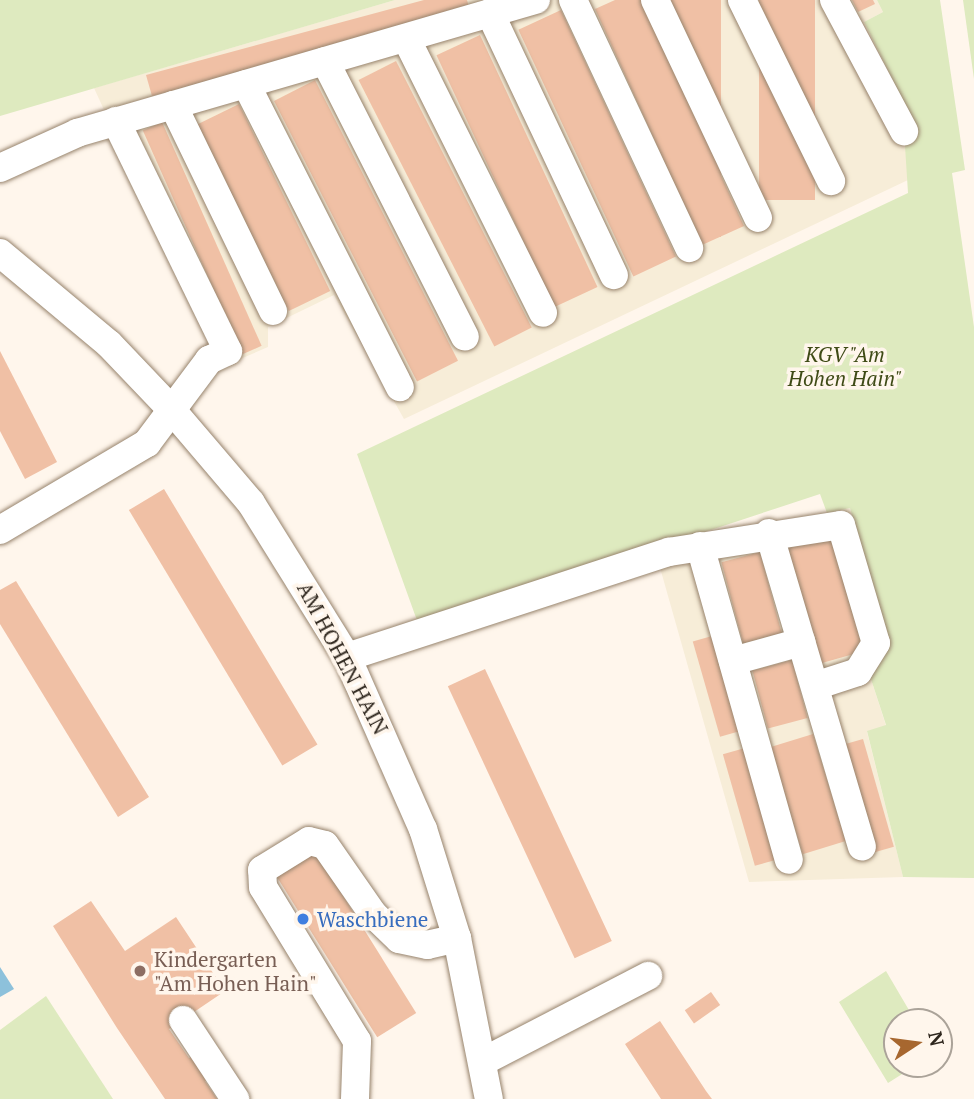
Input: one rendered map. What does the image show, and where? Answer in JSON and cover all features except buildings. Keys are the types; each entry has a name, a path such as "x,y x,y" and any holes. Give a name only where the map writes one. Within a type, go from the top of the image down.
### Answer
{"street":[{"path":"0,168 116,121 536,0"},
{"path":"573,0 689,248"},
{"path":"654,0 758,218"},
{"path":"742,0 831,181"},
{"path":"834,0 904,131"},
{"path":"489,13 614,275"},
{"path":"406,38 543,313"},
{"path":"325,61 465,337"},
{"path":"246,84 400,387"},
{"path":"173,105 273,311"},
{"path":"0,530 147,443 209,360 228,352 116,121"},
{"name":"AM HOHEN HAIN","path":"0,253 109,344 171,409 251,503 347,657 423,829 457,938 484,1061 489,1099"},
{"path":"347,657 700,546 769,533 841,525 876,642 858,672 815,686"},
{"path":"769,533 862,847"},
{"path":"700,546 789,860"},
{"path":"733,661 802,642"},
{"path":"355,1099 357,1041 263,887 262,870 309,841 326,845 373,914 399,939 427,945 457,938"},
{"path":"484,1061 648,976"},
{"path":"183,1020 235,1099"}],"shaded area":[{"path":"395,0 877,0 883,12 864,22 916,127 908,180 404,419 334,295 268,327 268,347 222,367 94,88"},
{"path":"850,508 886,642 869,673 886,726 867,732 903,877 749,882 655,550"}],"green space":[{"path":"0,0 395,0 0,116"},
{"name":"KGV \"Am Hohen Hain\"","path":"877,0 940,0 965,170 952,173 974,327 974,878 903,877 867,731 886,725 869,673 886,642 850,508 827,513 820,494 419,626 357,454 908,193 905,146 916,127 864,22 883,12"},
{"path":"963,0 974,0 974,79"},
{"path":"886,971 908,1008 883,1008 883,1075 839,1002"},
{"path":"46,996 113,1099 0,1099 0,1030"}],"water":[{"path":"0,967 14,989 0,997"}],"place":[{"name":"Waschbiene","path":"303,919"},
{"name":"Kindergarten \"Am Hohen Hain\"","path":"140,971"}]}
